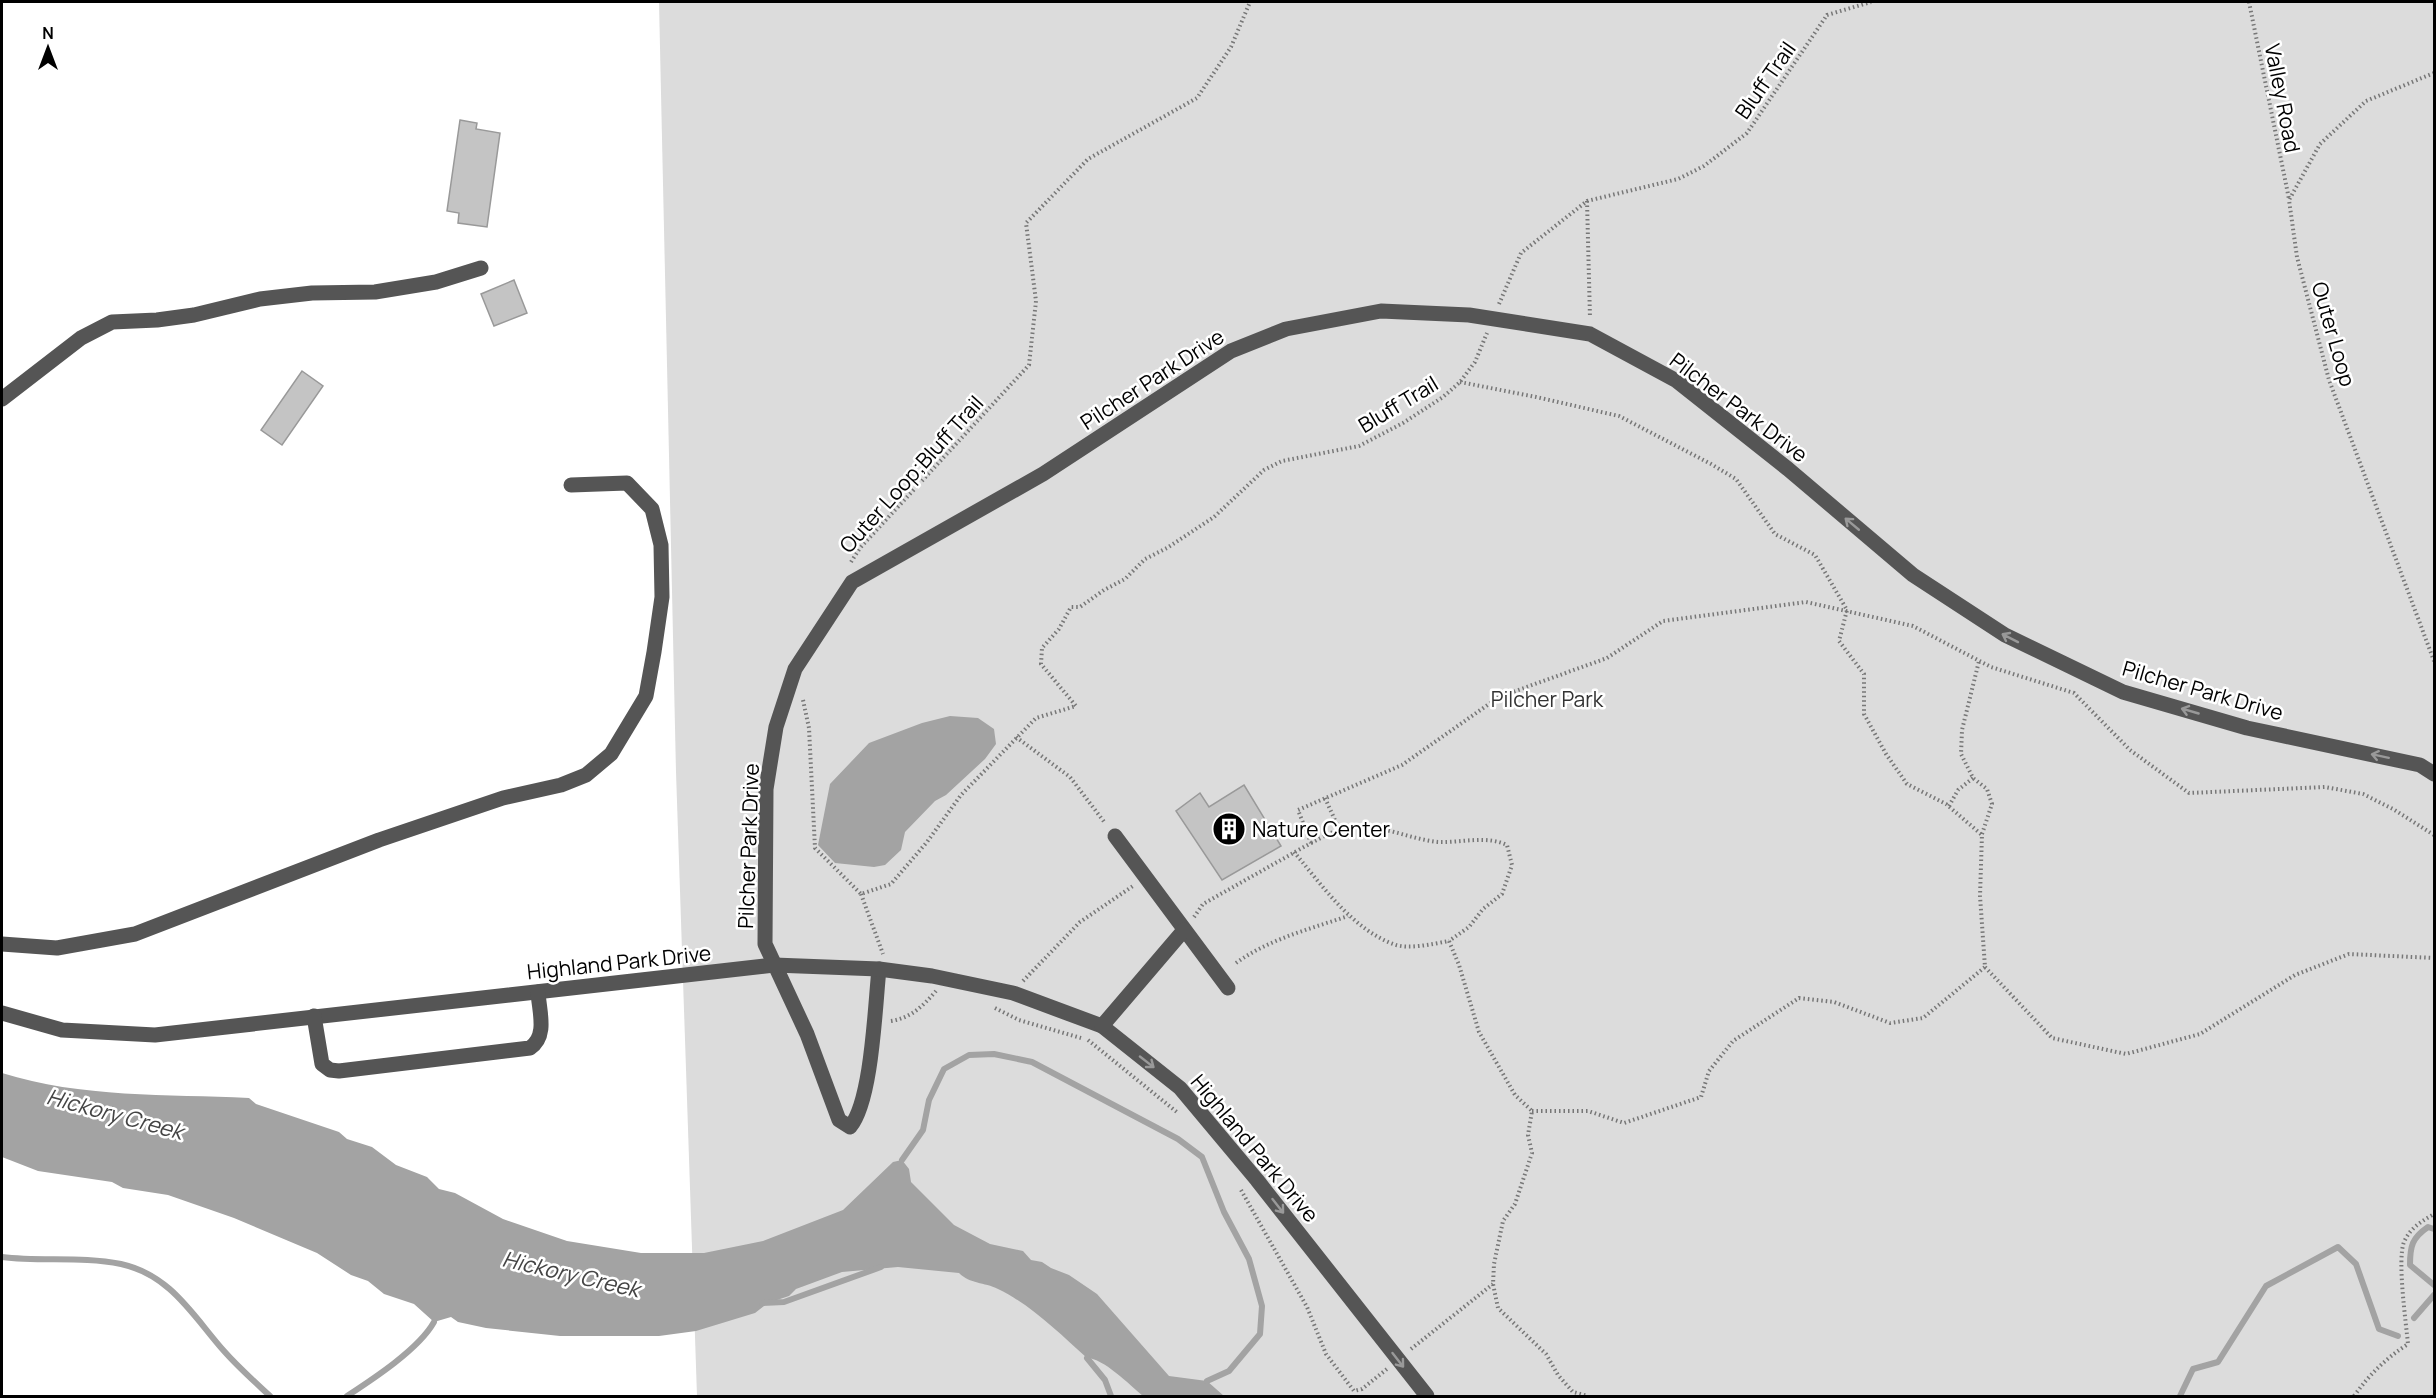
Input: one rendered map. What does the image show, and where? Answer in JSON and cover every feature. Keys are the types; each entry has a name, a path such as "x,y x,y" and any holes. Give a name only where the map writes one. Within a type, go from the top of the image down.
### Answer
{"street":[{"path":"2,399 81,338 112,322 157,320 194,315 260,299 301,294 375,292 436,282 481,268"},
{"name":"Pilcher Park Drive","path":"873,1025 868,1072 857,1118 850,1126 839,1120 807,1034 765,944 766,800 776,727 795,669 852,582 1043,474 1231,351 1286,328 1381,311 1469,315 1590,334 1677,381 1788,469 1913,575 2005,635 2124,692 2247,728 2420,765 2434,774"},
{"path":"2,944 57,948 135,934 380,840 503,798 561,785 586,775 611,754 646,696 662,597 661,545 652,509 627,483 572,485"},
{"path":"1115,836 1228,988"},
{"path":"1101,1026 1185,930"},
{"path":"873,1025 882,963"},
{"name":"Highland Park Drive","path":"2,1013 62,1030 155,1035 774,965 882,963 1013,993 1101,1026 1180,1088 1257,1180 1427,1396"},
{"path":"314,1016 322,1064 330,1070 339,1071 530,1048 536,1044 541,1035 538,992"}],"path":[{"name":"Outer Loop;Bluff Trail","path":"848,568 860,548 1029,364 1036,302 1026,223 1088,159 1197,98 1231,48 1250,2"},
{"name":"Bluff Trail","path":"1016,737 1036,718 1076,706 1041,664 1042,648 1059,629 1071,607 1080,607 1125,579 1145,559 1167,549 1214,517 1264,470 1282,461 1359,446 1403,423 1443,397 1460,382 1475,362 1521,254 1587,201 1678,179 1704,166 1747,133 1827,15 1871,2"},
{"name":"Valley Road","path":"2248,2 2289,200"},
{"path":"2289,200 2320,144 2366,101 2434,73"},
{"name":"Outer Loop","path":"2289,200 2297,257 2329,380 2434,661"},
{"path":"1587,201 1590,334"},
{"path":"1460,382 1619,416 1736,479 1775,534 1815,555 1846,610 1839,641 1864,674 1864,714 1886,754 1907,784 1949,806 1982,836"},
{"path":"1311,843 1298,810 1402,765 1499,697 1607,658 1663,621 1806,602 1912,626 1990,667 2073,693 2130,750 2188,793 2325,787 2344,790 2363,794 2393,809 2434,835"},
{"path":"1979,661 1962,730 1961,754 1973,778 1987,789 1992,804 1982,836 1980,896 1986,967 2052,1038 2126,1054 2200,1034 2295,975 2349,954 2434,958"},
{"path":"802,698 809,728 815,848 861,894 882,963"},
{"path":"861,894 891,884 927,842 961,795 1016,737 1070,777 1115,836"},
{"path":"1949,806 1958,790 1973,778"},
{"path":"1325,798 1339,829"},
{"path":"1185,930 1203,904 1294,852 1339,829 1377,828 1438,842 1495,840 1507,846 1512,865 1502,894 1483,909 1469,927 1449,941 1424,945 1394,944 1348,916 1294,852"},
{"path":"1013,993 1080,922 1146,877"},
{"path":"1236,963 1251,952 1287,936 1348,916"},
{"path":"1449,941 1479,1032 1515,1095 1532,1111 1588,1111 1624,1123 1701,1097 1709,1071 1733,1041 1799,998 1834,1002 1890,1023 1923,1018 1986,967"},
{"path":"873,1025 900,1020 920,1010 946,979"},
{"path":"991,1006 1019,1020 1089,1041 1179,1114"},
{"path":"1532,1111 1528,1135 1532,1153 1515,1204 1503,1221 1492,1284 1498,1308 1546,1354 1558,1376 1573,1392 1588,1396"},
{"path":"1239,1186 1307,1307 1326,1354 1354,1391 1362,1389 1492,1284"},
{"path":"2354,1396 2370,1374 2387,1358 2408,1344 2402,1276 2403,1243 2411,1230 2434,1214"}],"green space":[{"name":"Pilcher Park","path":"659,2 2434,2 2434,1396 697,1396 676,772"}],"water":[{"path":"950,716 978,718 994,729 996,744 985,759 946,795 935,801 905,832 901,850 885,865 874,867 835,863 818,845 830,784 869,743 922,723"},
{"path":"2,1073 62,1087 93,1091 249,1098 256,1104 339,1132 347,1139 372,1147 396,1165 427,1177 439,1189 455,1193 503,1219 567,1241 641,1253 704,1253 763,1241 843,1210 893,1162 902,1160 909,1169 911,1182 954,1225 990,1244 1023,1251 1031,1260 1042,1262 1069,1275 1097,1294 1169,1376 1207,1381 1224,1396 1143,1396 1101,1362 1087,1358 1033,1311 998,1289 963,1277 959,1273 898,1267 842,1272 796,1289 789,1296 768,1303 755,1313 696,1331 659,1336 560,1336 486,1328 458,1322 451,1317 434,1322 414,1304 384,1294 368,1281 351,1275 317,1253 234,1218 168,1195 123,1188 112,1182 38,1171 2,1157"}],"building":[{"path":"460,120 477,123 476,129 500,133 487,227 458,223 459,213 447,211"},
{"path":"514,280 527,313 494,326 481,294"},
{"path":"302,371 323,386 282,445 261,430"},
{"name":"Nature Center","path":"1244,785 1281,846 1222,880 1176,811 1200,793 1209,807"}],"waterway":[{"path":"902,1160 923,1130 929,1100 944,1069 969,1055 994,1054 1032,1062 1178,1139 1202,1157 1224,1212 1249,1259 1262,1306 1260,1334 1229,1371 1207,1381"},
{"path":"2434,1229 2428,1227 2415,1239 2411,1248 2410,1265 2434,1285"},
{"path":"2180,1396 2193,1369 2218,1362 2266,1286 2338,1247 2356,1264 2379,1329 2398,1336"},
{"path":"2,1257 106,1262 139,1269 154,1277 180,1298 229,1357 270,1396"},
{"name":"Hickory Creek","path":"762,1303 784,1302 881,1267"},
{"path":"2414,1318 2434,1295"},
{"path":"347,1396 407,1353 434,1322"},
{"path":"1087,1358 1105,1380 1111,1396"}],"place":[{"name":"Nature Center","path":"1229,829"}]}
